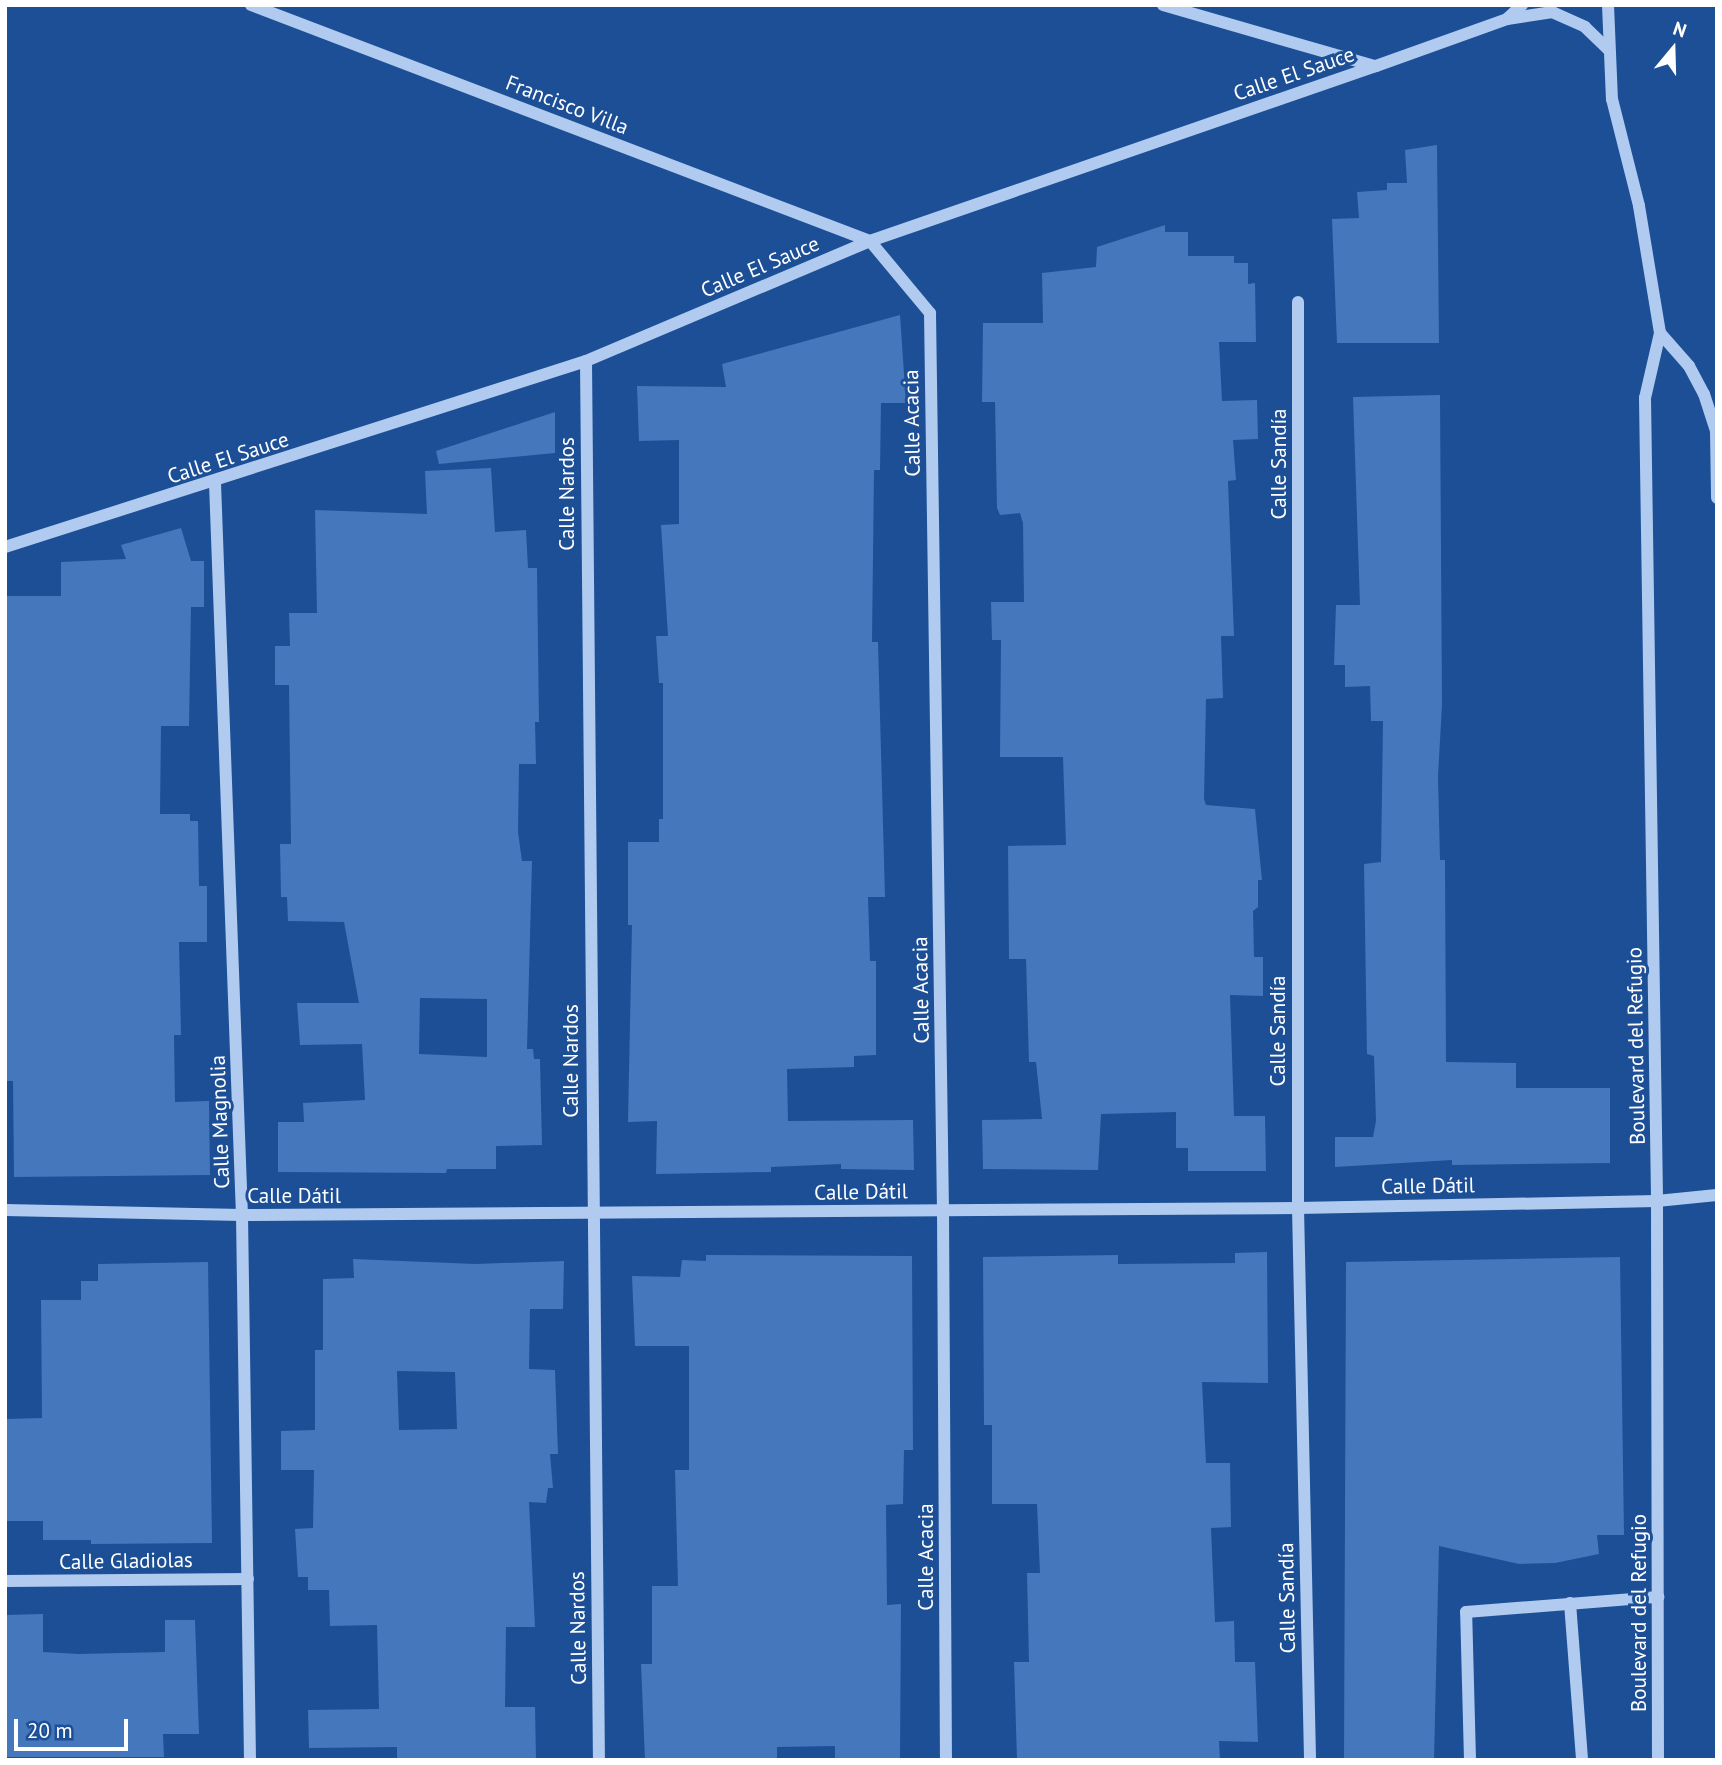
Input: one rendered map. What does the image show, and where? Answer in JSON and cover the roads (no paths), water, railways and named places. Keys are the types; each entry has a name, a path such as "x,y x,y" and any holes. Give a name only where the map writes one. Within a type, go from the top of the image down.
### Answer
{"street":[{"name":"Francisco Villa","path":"251,5 870,241"},
{"path":"1163,5 1376,66"},
{"name":"Calle El Sauce","path":"5,547 215,483 586,361 870,241 1507,19 1522,5"},
{"name":"Boulevard del Refugio","path":"1608,5 1612,99 1639,206 1660,333 1645,398 1657,1201 1658,1760"},
{"path":"1507,19 1552,12 1585,27 1608,49"},
{"name":"Calle Acacia","path":"870,241 930,313 943,1210 946,1760"},
{"name":"Calle Sandía","path":"1298,302 1298,1208 1310,1760"},
{"path":"1660,333 1689,366 1704,394 1716,430 1717,499"},
{"name":"Calle Nardos","path":"586,361 591,1214 599,1760"},
{"name":"Calle Magnolia","path":"215,483 242,1215 250,1760"},
{"name":"Calle Dátil","path":"5,1210 242,1215 1298,1208 1657,1201 1717,1195"},
{"name":"Calle Gladiolas","path":"5,1581 248,1579"},
{"path":"1470,1760 1466,1612 1658,1597"},
{"path":"1570,1603 1583,1760"}]}
